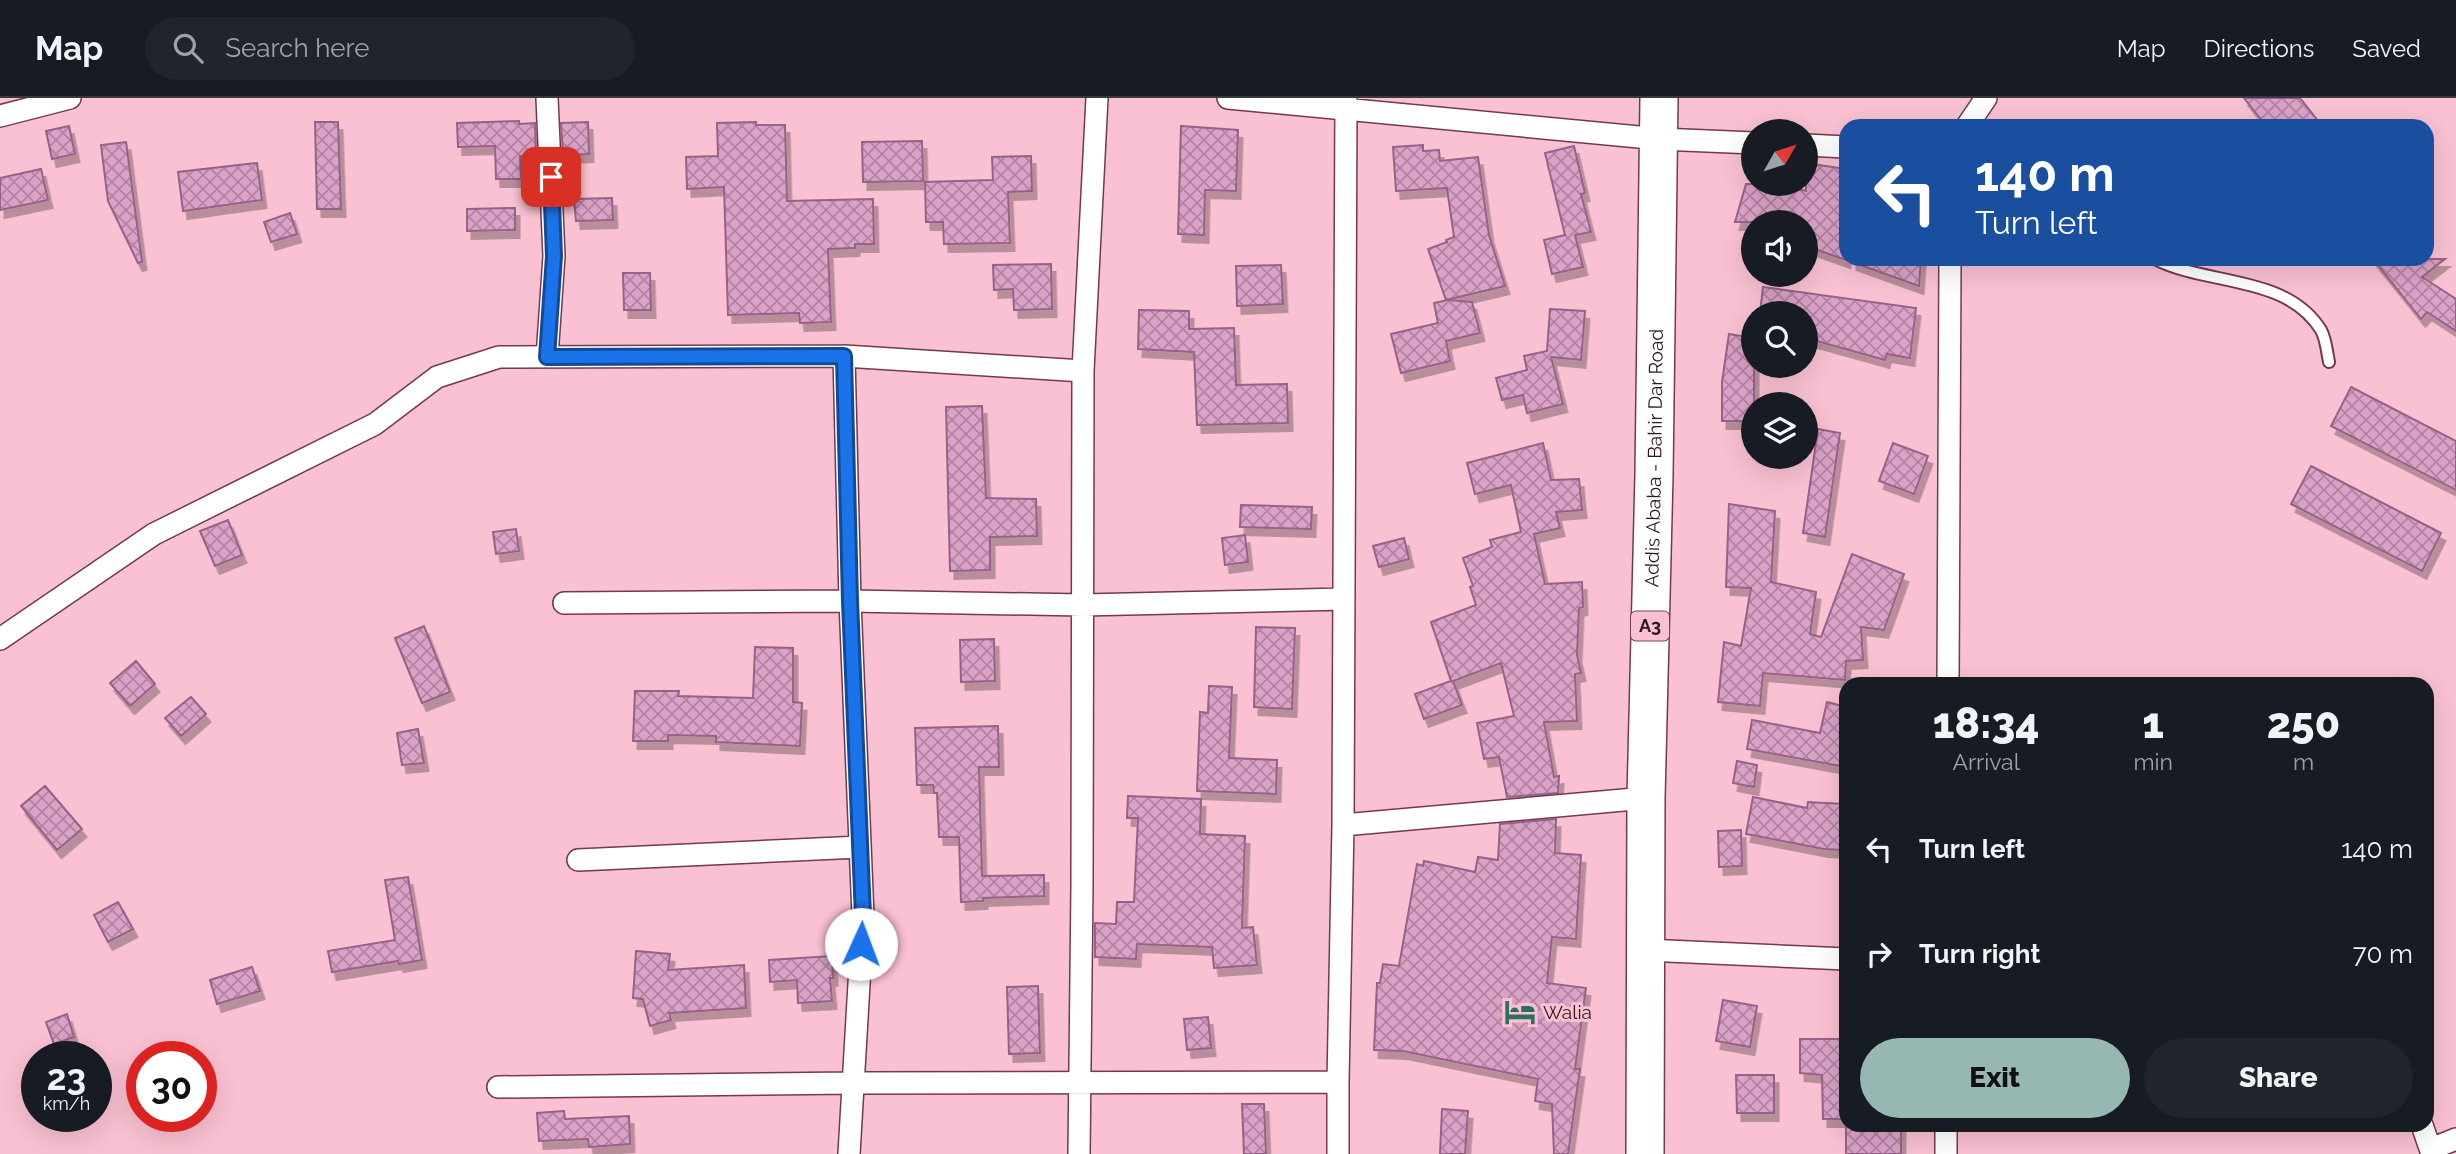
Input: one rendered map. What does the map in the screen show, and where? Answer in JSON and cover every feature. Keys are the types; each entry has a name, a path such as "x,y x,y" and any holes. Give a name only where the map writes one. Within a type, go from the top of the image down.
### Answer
{"highway":[{"name":"Addis Ababa - Bahir Dar Road","path":"1644,1154 1646,798 1659,98"}],"street":[{"path":"0,116 70,98"},
{"path":"547,98 554,256 547,357"},
{"path":"1079,1154 1083,371 1097,98"},
{"path":"1228,98 1346,103 1660,139 1741,142"},
{"path":"1972,119 1986,98"},
{"path":"1339,1154 1346,103"},
{"path":"1818,146 1839,147"},
{"path":"1948,677 1950,266"},
{"path":"844,356 850,601 863,916 849,1154"},
{"path":"0,639 154,534 375,424 437,377 499,357 844,356 1083,371"},
{"path":"564,603 850,601 1083,605 1343,599"},
{"path":"1343,825 1646,798"},
{"path":"578,860 860,846"},
{"path":"1645,950 1839,959"},
{"path":"498,1087 1338,1082"},
{"path":"1946,1154 1947,1132"},
{"path":"2425,1132 2432,1152 2456,1139"}],"lane":[{"path":"2169,266 2249,285 2301,306 2322,332 2329,362"}],"building":[{"path":"2244,98 2300,98 2316,119 2260,119"},
{"path":"519,121 519,124 535,123 536,156 520,156 521,179 496,179 495,146 458,147 457,123"},
{"path":"315,122 338,122 341,209 317,209"},
{"path":"588,122 589,154 563,155 561,123"},
{"path":"756,122 756,125 785,125 787,201 873,199 874,244 828,249 831,322 800,323 799,313 728,315 724,187 687,189 686,157 718,156 717,123"},
{"path":"69,126 75,154 52,159 46,131"},
{"path":"1181,126 1238,130 1236,191 1205,190 1204,235 1178,234"},
{"path":"922,141 923,181 863,182 862,142"},
{"path":"126,142 142,262 138,263 108,201 101,145"},
{"path":"1423,145 1423,151 1439,150 1440,161 1478,157 1489,235 1505,286 1446,300 1428,249 1454,237 1447,188 1396,191 1393,147"},
{"path":"1574,146 1585,193 1581,194 1591,232 1575,235 1583,267 1552,274 1544,240 1565,235 1545,153"},
{"path":"1031,156 1032,191 1008,192 1010,243 944,244 943,222 926,222 925,182 993,180 992,157"},
{"path":"257,163 262,200 183,211 178,172"},
{"path":"1818,165 1839,168 1839,258 1818,250 1818,210 1741,210 1741,222 1735,222 1743,196 1818,196"},
{"path":"41,169 48,200 0,210 0,178"},
{"path":"612,198 613,220 576,221 574,199"},
{"path":"515,208 515,230 467,231 467,209"},
{"path":"290,213 297,234 271,242 264,222"},
{"path":"2434,259 2445,259 2422,277 2456,299 2456,331 2427,312 2421,319 2379,266 2434,266"},
{"path":"1051,264 1052,309 1014,310 1013,289 994,290 993,265"},
{"path":"1281,265 1283,304 1237,306 1236,266"},
{"path":"1863,266 1920,266 1919,286"},
{"path":"623,273 650,273 651,310 624,310"},
{"path":"1763,287 1916,308 1910,358 1887,354 1885,360 1818,341 1818,301 1761,301"},
{"path":"1448,300 1472,302 1480,333 1446,341 1450,361 1401,373 1391,334 1438,323 1434,303"},
{"path":"1550,309 1585,311 1581,360 1551,357 1563,404 1527,413 1523,395 1502,400 1496,378 1527,370 1524,356 1547,351"},
{"path":"1139,310 1189,311 1189,329 1234,328 1236,385 1287,384 1288,423 1197,425 1194,352 1138,349"},
{"path":"1729,334 1741,336 1741,378 1754,378 1754,392 1741,392 1741,421 1722,421 1722,382"},
{"path":"2351,387 2456,441 2456,490 2331,426"},
{"path":"982,406 986,498 1036,499 1037,536 990,537 990,570 950,571 946,407"},
{"path":"1818,429 1840,433 1825,537 1803,533 1812,469 1818,469"},
{"path":"1543,443 1551,480 1579,479 1582,510 1556,512 1560,528 1534,534 1545,584 1582,582 1583,607 1579,608 1577,655 1581,673 1575,674 1577,721 1544,722 1554,777 1559,776 1558,793 1507,797 1499,757 1484,759 1477,723 1514,716 1501,663 1453,681 1462,705 1424,719 1415,694 1451,681 1431,622 1476,605 1470,587 1473,586 1463,558 1492,547 1490,540 1521,532 1511,485 1475,494 1467,463"},
{"path":"1893,443 1928,456 1914,494 1879,481"},
{"path":"2311,466 2441,533 2422,571 2291,504"},
{"path":"1729,504 1775,511 1771,582 1816,592 1810,634 1821,637 1852,554 1904,574 1884,630 1861,627 1863,660 1846,661 1845,677 1839,677 1839,679 1763,673 1760,706 1718,702 1724,642 1741,646 1751,588 1726,587"},
{"path":"1241,505 1312,507 1311,529 1240,527"},
{"path":"228,520 242,555 215,566 200,531"},
{"path":"516,529 519,551 496,554 493,532"},
{"path":"1245,535 1248,562 1225,565 1222,538"},
{"path":"1404,538 1409,559 1379,567 1373,546"},
{"path":"424,626 450,692 422,703 395,638"},
{"path":"1256,627 1295,628 1292,709 1254,707"},
{"path":"994,639 995,681 961,682 960,640"},
{"path":"755,647 793,648 793,702 802,703 800,746 716,742 716,736 668,735 668,741 633,741 635,691 679,691 678,696 753,698"},
{"path":"136,661 155,684 130,706 110,683"},
{"path":"1209,686 1232,687 1229,758 1277,760 1276,794 1197,791 1200,712 1208,713"},
{"path":"191,697 206,714 181,736 165,718"},
{"path":"1827,702 1839,705 1839,766 1747,749 1752,720 1820,733"},
{"path":"998,726 999,767 979,767 982,876 1044,875 1044,896 983,898 983,901 961,902 959,837 939,837 937,793 934,793 933,785 917,785 915,728"},
{"path":"418,729 424,763 402,765 397,733"},
{"path":"1737,761 1757,765 1754,787 1733,783"},
{"path":"45,786 82,829 57,850 21,806"},
{"path":"1128,796 1201,799 1200,834 1245,836 1242,928 1253,927 1257,965 1214,968 1212,947 1137,944 1136,959 1095,957 1095,923 1116,924 1117,902 1134,902 1138,818 1127,818"},
{"path":"1753,797 1807,808 1808,802 1839,804 1839,850 1746,834"},
{"path":"1556,819 1555,853 1581,855 1576,939 1552,937 1547,983 1586,988 1575,1069 1580,1069 1568,1154 1554,1154 1552,1104 1535,1101 1538,1079 1403,1051 1374,1050 1377,983 1380,983 1383,964 1399,966 1417,864 1423,866 1424,861 1475,872 1478,857 1498,860 1500,824"},
{"path":"1741,830 1742,866 1719,867 1718,831"},
{"path":"408,877 422,960 399,964 398,961 332,972 328,951 395,940 385,880"},
{"path":"118,902 133,929 108,942 94,915"},
{"path":"636,951 670,954 668,970 744,965 746,1008 669,1013 671,1020 650,1026 643,999 633,998"},
{"path":"832,956 832,1001 798,1003 797,980 770,982 769,960"},
{"path":"252,967 260,991 217,1004 210,980"},
{"path":"1038,986 1040,1053 1009,1054 1007,987"},
{"path":"1723,1000 1757,1006 1750,1047 1716,1041"},
{"path":"67,1014 74,1037 53,1041 46,1022"},
{"path":"1208,1017 1211,1048 1187,1050 1184,1019"},
{"path":"1800,1039 1839,1039 1839,1119 1823,1119 1822,1075 1800,1073"},
{"path":"1736,1075 1774,1075 1774,1113 1737,1113"},
{"path":"1242,1104 1264,1104 1266,1154 1244,1154"},
{"path":"1442,1109 1468,1111 1465,1154 1440,1154"},
{"path":"564,1111 565,1119 629,1116 630,1144 589,1147 588,1139 539,1141 537,1113"},
{"path":"1846,1132 1901,1132 1901,1154 1846,1154"}],"place":[{"name":"Walia","path":"1520,1012"}],"route":[{"path":"551,177 554,256 547,357 844,356 850,601 863,916 861,944"}]}
